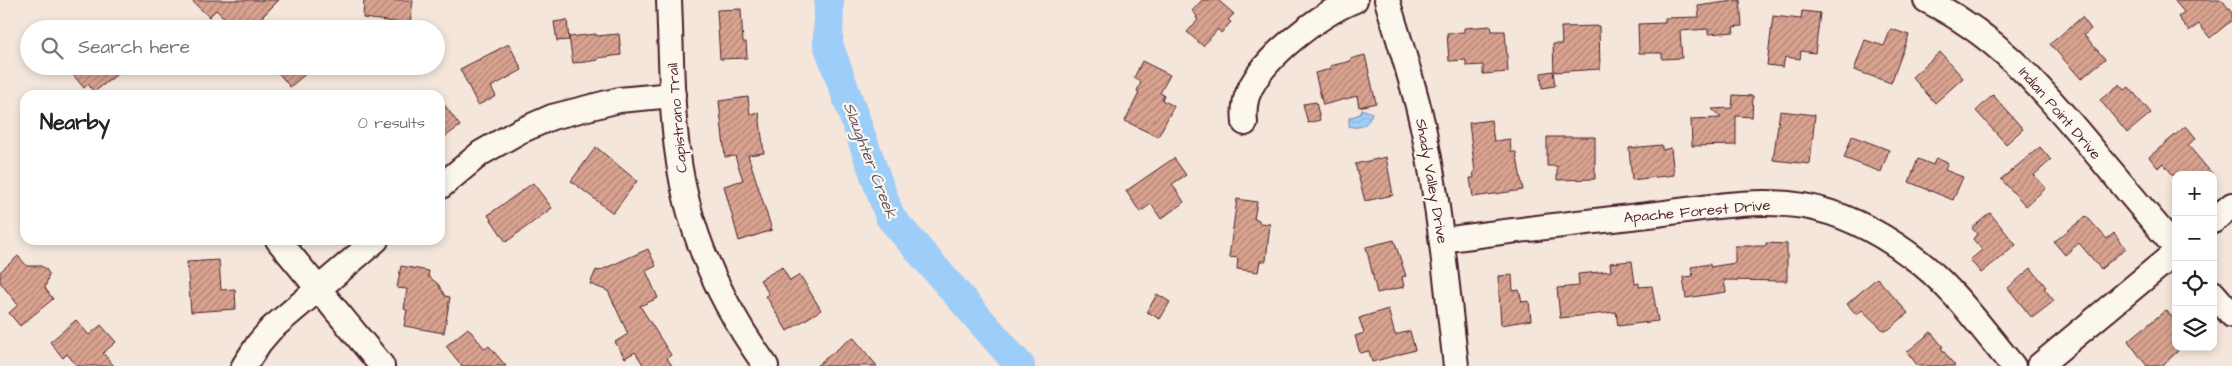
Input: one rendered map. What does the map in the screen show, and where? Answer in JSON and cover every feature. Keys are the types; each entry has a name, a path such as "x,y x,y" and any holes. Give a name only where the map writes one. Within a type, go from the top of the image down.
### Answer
{"street":[{"name":"Capistrano Trail","path":"669,0 676,135 686,201 712,274 729,310 766,366"},
{"path":"1245,122 1244,107 1248,94 1280,50 1327,15 1355,0"},
{"name":"Shady Valley Drive","path":"1387,0 1413,85 1424,130 1443,240 1456,366"},
{"name":"Indian Point Drive","path":"1926,0 1973,27 2003,50 2033,80 2172,243"},
{"path":"445,183 481,153 510,136 552,117 619,100 674,95"},
{"name":"Apache Forest Drive","path":"1443,240 1720,206 1767,204 1802,206 1826,211 1883,236 1912,256 1952,294 2013,366"},
{"path":"2217,218 2232,205"},
{"path":"282,245 382,366"},
{"path":"244,366 271,329 370,245"},
{"path":"2039,366 2172,255"},
{"path":"2217,298 2232,315"}],"water":[{"path":"1362,109 1372,113 1369,120 1360,127 1349,126 1349,118 1360,114"}],"building":[{"path":"191,0 279,0 259,20 227,20 216,10 209,17"},
{"path":"364,0 413,0 410,20 363,18"},
{"path":"1202,0 1218,0 1234,14 1228,20 1231,22 1221,33 1218,29 1203,46 1187,32 1198,20 1192,11"},
{"path":"1740,0 1742,26 1733,27 1734,32 1708,34 1708,29 1680,31 1682,58 1662,59 1662,53 1639,53 1638,24 1665,23 1665,18 1699,17 1698,6"},
{"path":"2174,0 2222,0 2232,13 2232,20 2210,38 2199,24 2189,31 2178,17 2184,12"},
{"path":"741,9 743,42 746,42 747,58 720,59 717,10"},
{"path":"1802,11 1820,13 1815,53 1801,51 1800,59 1785,57 1783,67 1767,65 1773,16 1801,19"},
{"path":"2082,17 2091,29 2084,35 2105,59 2081,79 2050,44"},
{"path":"567,20 569,40 557,41 554,22"},
{"path":"1491,26 1492,31 1505,31 1508,72 1483,74 1483,65 1466,66 1466,60 1449,61 1447,33 1464,32 1464,28"},
{"path":"1599,26 1600,69 1554,72 1553,44 1562,44 1561,27"},
{"path":"1891,29 1909,35 1891,83 1854,70 1865,40 1884,46"},
{"path":"596,34 596,36 619,34 621,55 573,63 569,37"},
{"path":"509,44 522,70 491,87 496,96 478,105 460,69"},
{"path":"1940,52 1963,78 1935,103 1912,77"},
{"path":"1365,55 1376,103 1359,107 1357,96 1323,105 1315,73 1331,69 1330,66 1351,61 1350,59"},
{"path":"1142,61 1170,75 1160,93 1164,95 1162,100 1174,106 1158,137 1125,121 1139,93 1137,91 1141,82 1134,78"},
{"path":"1553,71 1555,86 1542,88 1541,73"},
{"path":"116,75 97,90 92,90 88,84 84,88 74,76"},
{"path":"280,75 304,75 290,87"},
{"path":"2120,84 2125,90 2129,87 2151,113 2127,133 2100,100"},
{"path":"1733,95 1753,96 1752,117 1736,116 1736,145 1692,146 1691,119 1721,118 1712,109 1732,108"},
{"path":"1993,95 2023,129 2006,144 1976,111"},
{"path":"748,97 750,114 759,113 764,153 748,155 772,230 739,241 724,186 743,180 735,156 725,157 719,101"},
{"path":"1316,102 1320,120 1308,123 1303,104"},
{"path":"445,106 460,126 445,136"},
{"path":"1780,111 1815,115 1810,164 1773,160"},
{"path":"1491,120 1494,141 1510,139 1511,152 1516,152 1523,190 1473,197 1470,178 1474,178 1473,172 1475,172 1469,123"},
{"path":"2186,126 2196,138 2188,145 2210,171 2172,171 2172,174 2163,163 2158,168 2149,157"},
{"path":"1852,136 1889,150 1881,172 1844,158"},
{"path":"1547,137 1595,137 1595,179 1557,180 1557,166 1547,166"},
{"path":"1662,145 1662,150 1671,148 1674,175 1632,180 1629,148"},
{"path":"596,147 637,181 613,213 571,181"},
{"path":"2040,147 2051,160 2034,175 2046,188 2026,206 2001,179"},
{"path":"1386,157 1393,195 1365,201 1355,164"},
{"path":"1174,158 1186,175 1172,184 1184,202 1161,219 1151,204 1140,212 1126,191"},
{"path":"1936,158 1948,163 1945,170 1963,177 1953,200 1909,182 1918,159 1933,165"},
{"path":"533,183 552,208 506,242 488,215"},
{"path":"1237,199 1257,202 1254,219 1259,220 1259,223 1270,224 1266,261 1260,261 1258,272 1237,269 1238,258 1229,257"},
{"path":"1990,213 2016,245 1981,273 1970,260 1982,250 1973,239 1977,234 1972,228"},
{"path":"2086,216 2107,239 2114,233 2126,248 2101,269 2079,243 2065,255 2054,242"},
{"path":"1394,240 1406,276 1402,277 1404,287 1377,293 1366,247"},
{"path":"1766,243 1787,244 1787,281 1724,280 1726,292 1686,298 1683,277 1693,276 1691,267 1710,264 1710,267 1735,263 1735,246 1766,246"},
{"path":"648,249 656,266 646,271 658,298 640,306 671,355 667,358 672,366 644,366 635,352 625,358 615,342 628,334 608,291 590,284 596,270 599,271"},
{"path":"18,256 27,266 41,266 46,269 49,274 45,288 53,299 20,326 9,313 18,305 0,282 0,272"},
{"path":"219,260 221,290 235,289 236,309 191,312 187,262"},
{"path":"1632,261 1635,284 1639,283 1639,287 1652,286 1658,321 1618,326 1616,312 1560,318 1557,288 1579,286 1578,274 1611,271 1610,263"},
{"path":"401,266 429,271 428,276 438,284 445,296 450,297 444,333 404,326 407,310 404,309 407,289 397,288"},
{"path":"782,267 790,281 800,275 821,310 787,331 766,296 769,294 760,280"},
{"path":"2031,268 2054,301 2032,318 2008,288"},
{"path":"1512,275 1513,291 1519,290 1522,302 1529,301 1531,320 1501,325 1498,276"},
{"path":"1877,278 1908,313 1888,330 1883,330 1862,310 1857,315 1847,304"},
{"path":"1157,294 1170,302 1160,319 1147,312"},
{"path":"1388,309 1395,335 1410,331 1415,350 1372,362 1369,351 1360,353 1355,336 1364,333 1359,318"},
{"path":"2166,310 2172,317 2172,351 2178,351 2162,366 2147,366 2128,341"},
{"path":"76,320 89,335 101,325 116,342 103,353 114,366 77,366 67,354 63,358 50,342"},
{"path":"468,328 485,349 489,346 506,366 462,366 446,346"},
{"path":"1931,332 1955,366 1918,366 1907,352"},
{"path":"853,337 877,366 816,366"}],"waterway":[{"name":"Slaughter Creek","path":"829,0 828,44 890,217 1020,366"}]}
